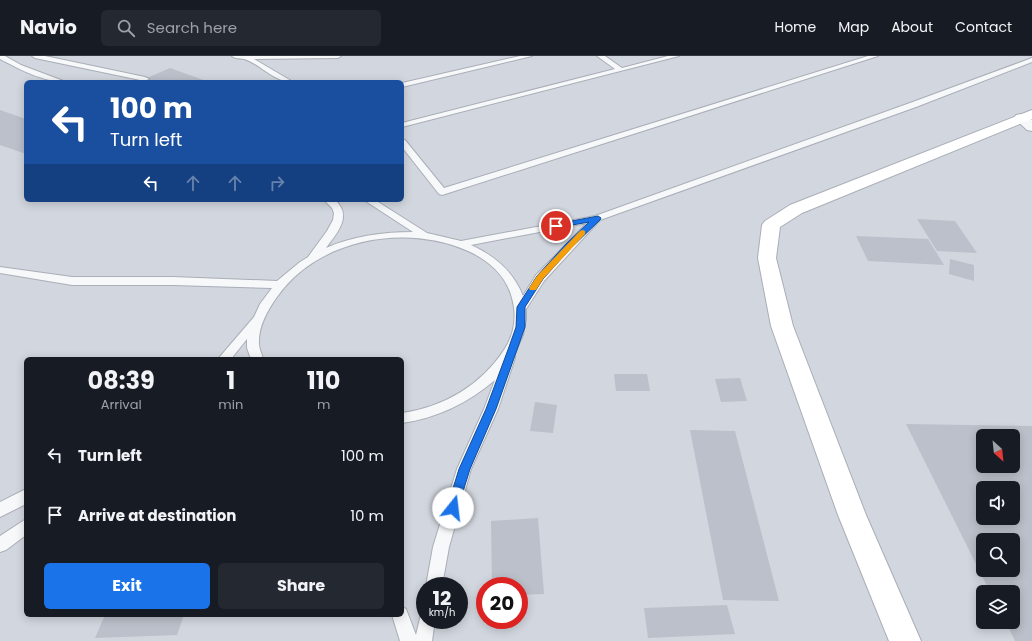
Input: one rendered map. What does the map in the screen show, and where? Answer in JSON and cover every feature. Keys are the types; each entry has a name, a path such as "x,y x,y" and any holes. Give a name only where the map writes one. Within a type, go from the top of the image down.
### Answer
{"main road":[{"path":"905,641 852,515 782,326 767,258 771,225 796,209 1028,120"}],"lane":[{"path":"0,56 19,66 57,80"},
{"path":"35,56 145,79"},
{"path":"235,56 338,56"},
{"path":"404,85 529,56"},
{"path":"600,56 621,70"},
{"path":"404,124 676,56"},
{"path":"404,144 442,192 875,56"},
{"path":"246,57 286,80"},
{"path":"462,244 598,218 913,105 1032,60"},
{"path":"312,259 336,224 339,215 337,207 331,202"},
{"path":"372,202 424,235"},
{"path":"521,307 540,278 568,246 598,218"},
{"path":"226,357 257,319 270,296 288,275 312,259 342,245 375,236 408,234 424,235 440,237 462,244 495,262 512,282 521,307 520,327 491,409 464,469 441,546 436,577"},
{"path":"0,270 72,281 173,281 279,285"},
{"path":"256,357 253,344 257,319"},
{"path":"404,418 413,417 436,410 457,400 492,376 514,347"},
{"path":"0,510 24,497"},
{"path":"0,545 24,527"},
{"path":"401,617 409,641"},
{"path":"423,641 425,629"}],"shaded area":[{"path":"0,56 1032,56 1032,641 0,641"}],"building":[{"path":"170,68 203,80 143,80"},
{"path":"0,110 24,118 24,153 0,145"},
{"path":"917,219 955,221 977,253 937,251"},
{"path":"856,236 928,239 944,265 868,261"},
{"path":"950,259 974,265 974,281 949,274"},
{"path":"614,374 647,374 650,391 616,391"},
{"path":"740,378 747,401 721,402 715,379"},
{"path":"535,402 557,405 553,433 530,431"},
{"path":"906,424 1032,426 1032,641 1015,641 1009,629 1020,629 1020,585 986,585 982,577 1020,577 1020,533 976,533 976,564"},
{"path":"690,430 735,431 779,601 723,600"},
{"path":"538,518 544,594 528,595 528,577 492,577 491,521"},
{"path":"727,605 735,634 648,638 644,608"},
{"path":"104,617 183,617 177,635 95,638"}],"slow traffic":[{"path":"533,288 568,246 583,232"}],"route":[{"path":"453,508 464,469 491,409 514,347 520,327 521,307 540,278 568,246 598,218 556,226"}]}
